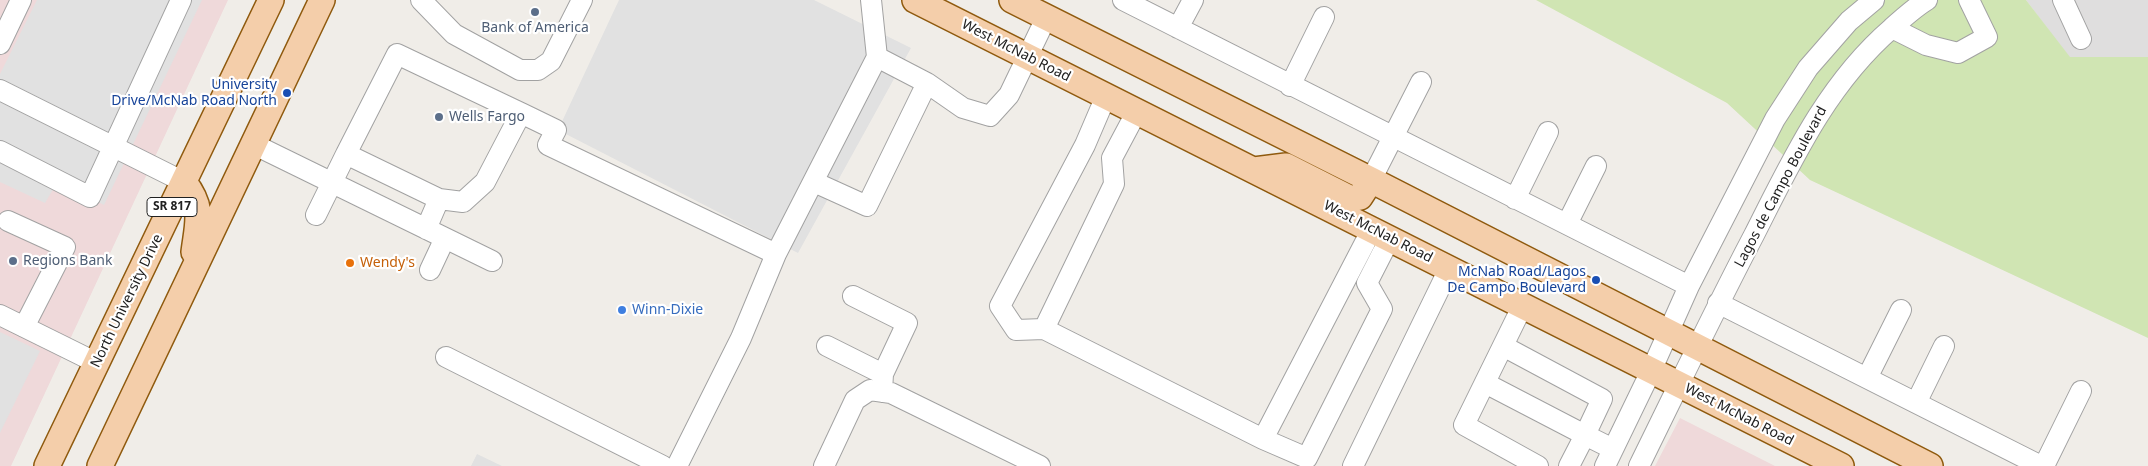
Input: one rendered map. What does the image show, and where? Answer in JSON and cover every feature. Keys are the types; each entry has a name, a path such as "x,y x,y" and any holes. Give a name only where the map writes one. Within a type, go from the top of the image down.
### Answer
{"main road":[{"name":"North University Drive","path":"48,466 271,0"},
{"name":"SR 817","path":"100,466 322,0"},
{"name":"West McNab Road","path":"915,0 1841,466"},
{"path":"1012,0 1371,180 1930,466"},
{"path":"1254,170 1286,166 1351,199 1360,197 1371,180"},
{"path":"184,182 194,196 198,208 191,274"}],"street":[{"path":"0,44 21,0"},
{"path":"0,151 90,197 181,0"},
{"path":"421,0 454,34 520,70 538,70 552,61 582,0"},
{"path":"677,466 741,338 776,254 878,57 871,0"},
{"path":"1123,0 1688,286"},
{"path":"1178,28 1193,0"},
{"path":"1485,383 1585,435 1609,458 1651,371 1688,286 1775,119 1808,68 1849,21 1874,0"},
{"name":"Lagos de Campo Boulevard","path":"1639,466 1718,303 1806,134 1836,87 1872,45 1915,7 1927,0"},
{"path":"1892,28 1926,45 1958,53 1987,37 1969,0"},
{"path":"2063,0 2081,39"},
{"path":"1290,86 1324,17"},
{"path":"878,57 927,83 964,108 990,116 1009,95 1046,18"},
{"path":"316,215 397,54 556,130 548,145 776,254"},
{"path":"1371,180 1421,82"},
{"path":"814,182 867,206 927,83"},
{"path":"0,90 184,182"},
{"path":"1106,96 1085,145 1000,306 1016,330 1044,330 1307,458 1382,309 1367,283 1346,277"},
{"path":"1044,330 1114,184 1112,158 1137,111"},
{"path":"346,154 439,199 463,202 485,182 521,113"},
{"path":"1516,199 1548,132"},
{"path":"254,144 492,261"},
{"path":"1085,145 1112,158"},
{"path":"1567,224 1596,166"},
{"path":"426,229 439,199"},
{"path":"8,221 65,247 24,327"},
{"path":"1263,438 1346,277 1381,233"},
{"path":"1367,283 1381,233"},
{"path":"430,270 445,238"},
{"path":"1353,466 1450,269"},
{"path":"824,466 855,400 878,385 907,323 853,296"},
{"path":"1718,303 2043,466 2081,391"},
{"path":"1522,306 1464,425 1538,466"},
{"path":"1867,378 1901,310"},
{"path":"0,315 97,363"},
{"path":"827,346 891,393 1040,466"},
{"path":"1503,346 1602,399 1569,466"},
{"path":"1916,403 1944,346"},
{"path":"446,357 663,466"}],"shaded area":[{"path":"0,0 228,0 11,466 0,466"},
{"path":"37,0 202,0 104,205 58,181 45,203 0,182 0,74"},
{"path":"619,0 814,0 911,48 798,253 558,130"},
{"path":"2026,0 2148,0 2148,57 2069,57"},
{"path":"0,332 40,351 0,433"},
{"path":"1680,418 1775,466 1655,466"},
{"path":"477,454 502,466 471,466"}],"green space":[{"path":"1536,0 2026,0 2070,57 2148,57 2148,338 1810,180 1727,103"}],"place":[{"name":"Bank of America","path":"535,12"},
{"name":"University Drive/McNab Road North","path":"287,93"},
{"name":"Wells Fargo","path":"439,117"},
{"name":"Regions Bank","path":"13,261"},
{"name":"Wendy's","path":"350,263"},
{"name":"McNab Road/Lagos De Campo Boulevard","path":"1596,280"},
{"name":"Winn-Dixie","path":"622,310"}]}
